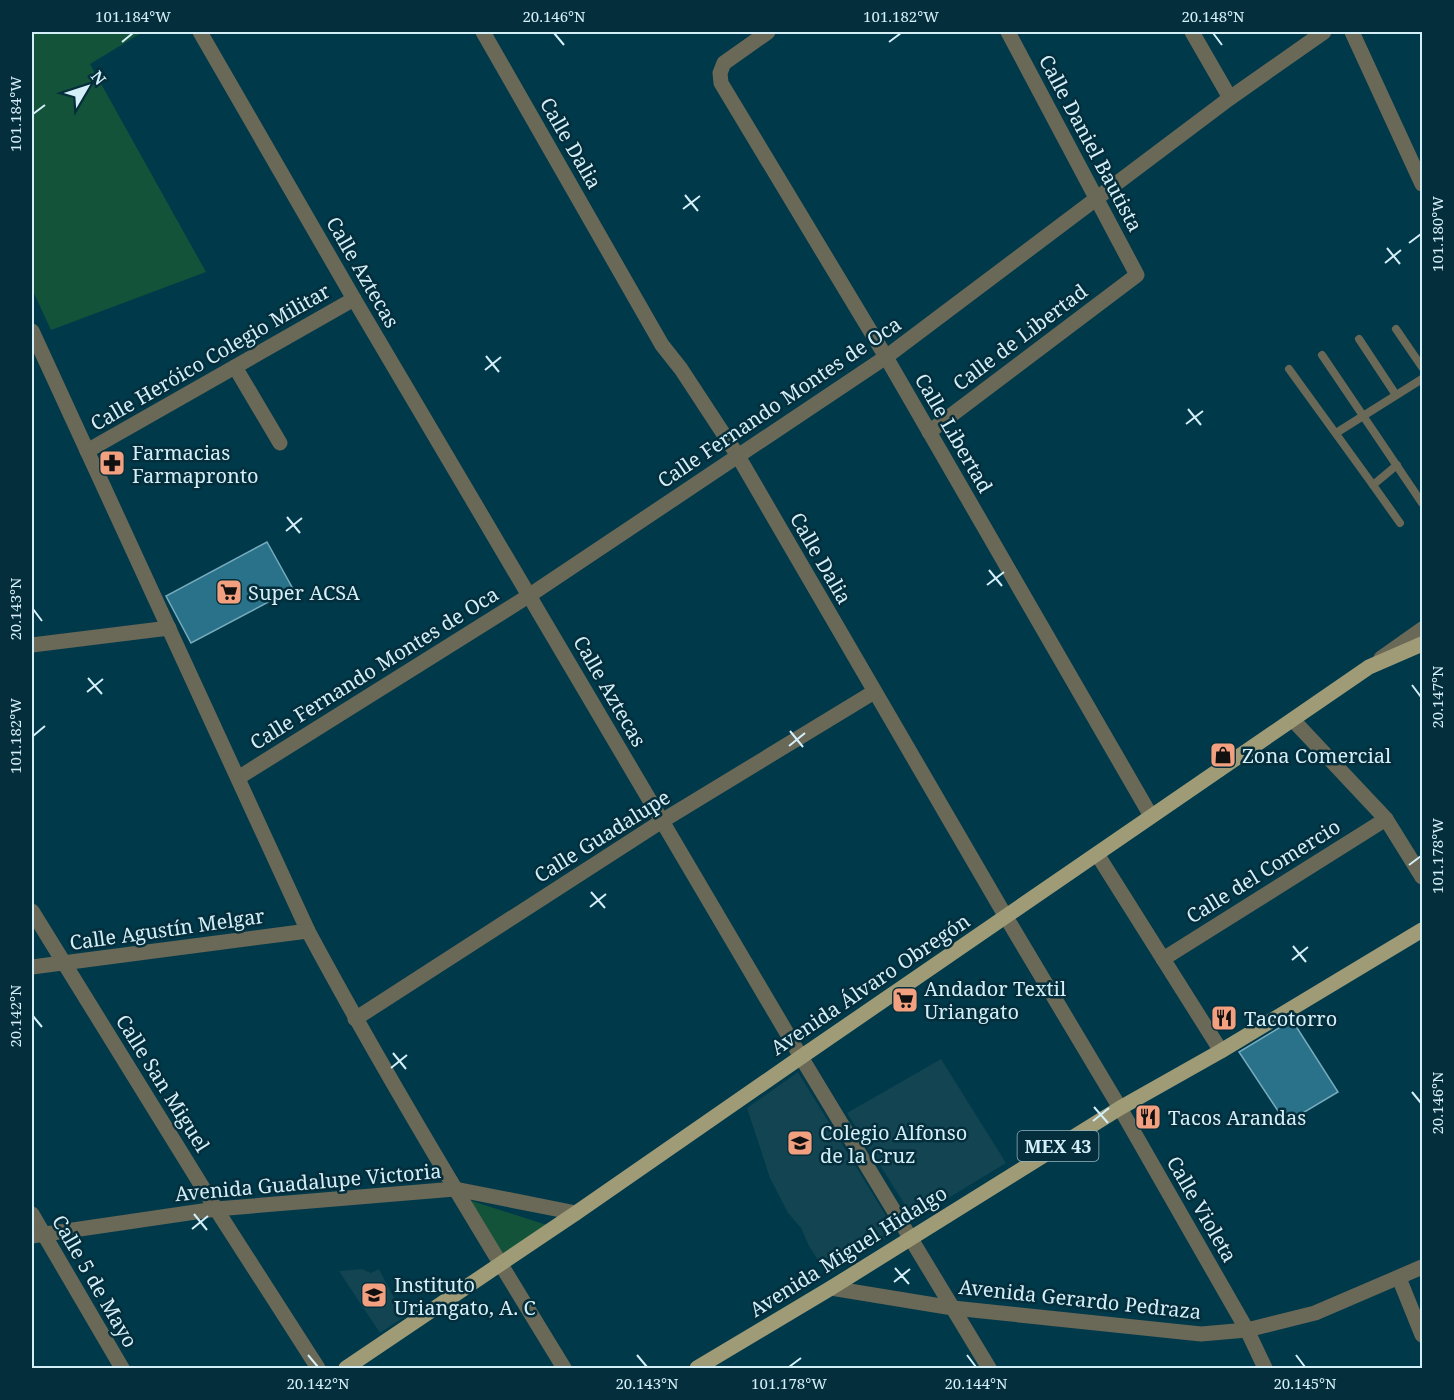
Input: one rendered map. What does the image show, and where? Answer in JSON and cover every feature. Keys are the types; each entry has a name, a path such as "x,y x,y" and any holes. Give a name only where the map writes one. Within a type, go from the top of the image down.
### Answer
{"main road":[{"name":"Avenida Álvaro Obregón","path":"346,1368 576,1213 1369,667 1422,644"},
{"name":"Avenida Miguel Hidalgo","path":"697,1368 831,1288 1120,1108 1221,1051 1422,930"}],"street":[{"name":"Calle Aztecas","path":"200,32 354,299 801,1057 989,1368"},
{"name":"Calle Dalia","path":"483,32 662,345 681,369 738,456 874,692 1120,1108"},
{"name":"Calle Libertad","path":"768,32 724,63 720,73 721,83 886,357 1151,816"},
{"name":"Calle Daniel Bautista","path":"1008,32 1137,275"},
{"path":"1192,32 1230,98"},
{"name":"Calle Fernando Montes de Oca","path":"238,778 530,595 886,357 1230,98 1324,32"},
{"path":"1352,32 1422,184"},
{"name":"Calle de Libertad","path":"929,432 1137,275"},
{"name":"Calle Heróico Colegio Militar","path":"87,451 354,299"},
{"path":"32,331 308,931 355,1018 455,1189 564,1368"},
{"path":"235,367 280,443"},
{"path":"32,645 169,628"},
{"path":"1369,667 1422,629"},
{"name":"Calle Guadalupe","path":"355,1018 662,821 874,692"},
{"path":"1293,720 1386,819 1422,877"},
{"name":"Calle del Comercio","path":"1162,959 1386,819"},
{"path":"1097,854 1221,1051"},
{"name":"Calle San Miguel","path":"32,911 216,1209 318,1368"},
{"name":"Calle Agustín Melgar","path":"32,967 308,931"},
{"name":"Calle Violeta","path":"1120,1108 1247,1330 1264,1368"},
{"name":"Avenida Guadalupe Victoria","path":"38,1235 216,1209 455,1189 576,1213"},
{"name":"Calle 5 de Mayo","path":"32,1214 38,1235 122,1368"},
{"name":"Avenida Gerardo Pedraza","path":"831,1288 953,1308 1201,1334 1247,1330 1315,1312 1422,1267"},
{"path":"1399,1278 1422,1335"}],"lane":[{"path":"1396,329 1422,367"},
{"path":"1359,339 1396,395"},
{"path":"1322,354 1422,503"},
{"path":"1288,369 1400,524"},
{"path":"1336,434 1422,379"},
{"path":"1373,485 1397,465"}],"shaded area":[{"path":"941,1059 1006,1163 914,1219 847,1113"},
{"name":"Colegio Alfonso de la Cruz","path":"798,1072 896,1232 828,1276 809,1246 801,1228 788,1213 770,1178 747,1108"},
{"name":"Instituto Uriangato, A. C","path":"362,1269 371,1273 379,1269 404,1317 380,1333 339,1271"}],"green space":[{"path":"32,32 143,32 90,64 206,272 51,330 32,289"},
{"path":"472,1201 550,1226 502,1255 473,1210"}],"building":[{"name":"Super ACSA","path":"267,542 293,589 191,643 166,596"},
{"path":"1292,1020 1338,1092 1286,1123 1239,1052"}],"place":[{"name":"Farmacias Farmapronto","path":"112,463"},
{"name":"Super ACSA","path":"229,592"},
{"name":"Zona Comercial","path":"1223,755"},
{"name":"Andador Textil Uriangato","path":"905,1000"},
{"name":"Tacotorro","path":"1224,1018"},
{"name":"Tacos Arandas","path":"1148,1117"},
{"name":"Colegio Alfonso de la Cruz","path":"800,1143"},
{"name":"Instituto Uriangato, A. C","path":"374,1295"}]}
